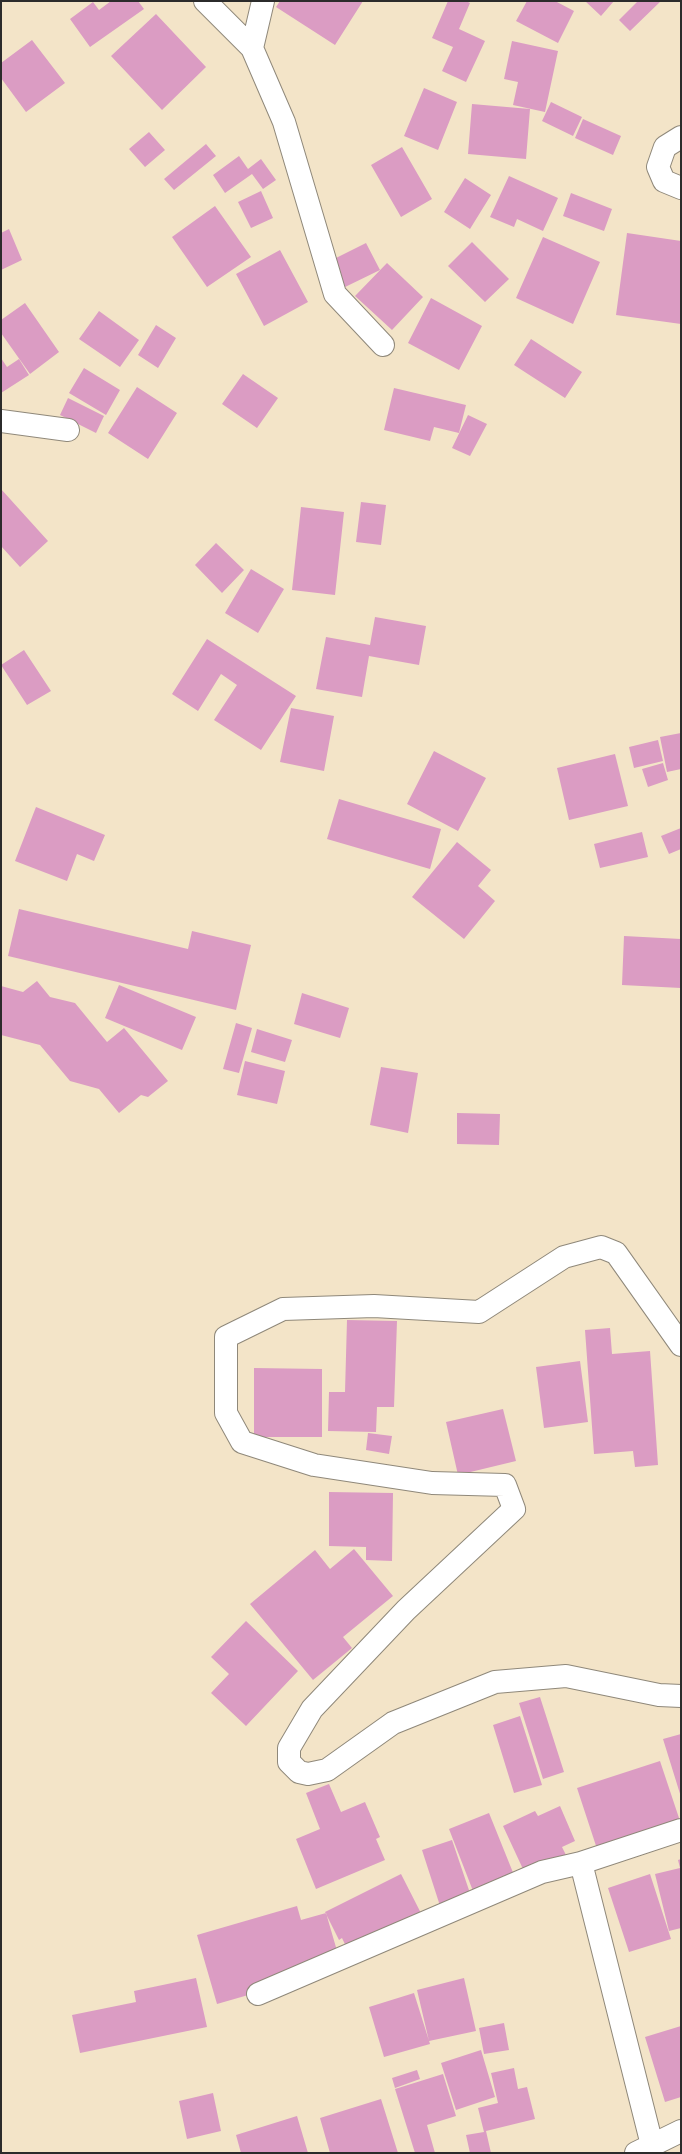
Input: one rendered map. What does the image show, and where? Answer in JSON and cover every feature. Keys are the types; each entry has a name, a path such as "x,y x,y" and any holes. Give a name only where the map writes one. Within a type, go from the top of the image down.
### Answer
{"street":[{"path":"205,1 252,48 284,122 335,294 383,345"},
{"path":"252,48 262,1"},
{"path":"681,137 665,147 658,167 664,181 681,188"},
{"path":"1,421 68,430"},
{"path":"681,1345 616,1253 601,1247 564,1257 479,1312 374,1306 283,1309 226,1337 226,1413 242,1442 314,1465 432,1484 505,1485 514,1509 406,1610 312,1709 289,1748 289,1762 299,1772 308,1774 327,1770 393,1723 495,1682 566,1676 659,1695 681,1696"},
{"path":"258,1994 542,1872 581,1863 681,1830"},
{"path":"581,1863 644,2149 681,2131"}],"building":[{"path":"111,1 138,1 144,9 90,47 70,19 93,2 99,10"},
{"path":"280,1 363,1 335,45 276,7"},
{"path":"448,1 466,1 470,3 459,29 485,41 466,82 442,71 453,47 432,38"},
{"path":"527,1 555,1 574,11 558,43 516,21"},
{"path":"585,1 614,1 601,16"},
{"path":"638,1 661,1 630,31 619,20"},
{"path":"156,14 206,67 162,110 111,56"},
{"path":"32,40 65,83 26,112 1,78 1,63"},
{"path":"512,41 558,51 545,112 513,105 518,82 504,79"},
{"path":"424,88 457,102 438,150 404,136"},
{"path":"551,102 582,117 573,136 542,121"},
{"path":"472,104 530,109 526,159 468,154"},
{"path":"583,119 621,136 613,155 575,138"},
{"path":"149,132 165,150 145,167 129,149"},
{"path":"206,144 216,156 174,190 164,179"},
{"path":"402,147 432,199 401,217 371,165"},
{"path":"239,156 248,169 261,159 276,180 263,189 252,174 225,193 213,175"},
{"path":"509,176 558,198 543,231 517,219 514,227 490,217"},
{"path":"465,178 491,195 470,229 444,212"},
{"path":"261,191 273,218 251,228 238,202"},
{"path":"571,193 612,209 604,231 563,216"},
{"path":"215,206 251,257 207,287 172,237"},
{"path":"9,229 22,260 1,270 1,233"},
{"path":"627,233 681,241 681,324 616,315"},
{"path":"543,237 600,262 573,324 516,298"},
{"path":"472,242 509,279 485,302 448,266"},
{"path":"366,243 380,270 343,288 330,261"},
{"path":"280,250 308,302 264,326 236,274"},
{"path":"387,263 423,297 392,330 355,296"},
{"path":"431,298 482,326 459,370 408,343"},
{"path":"25,303 59,352 30,374 1,333 1,320"},
{"path":"99,311 139,340 120,367 79,339"},
{"path":"156,325 176,338 158,368 138,355"},
{"path":"531,339 582,372 565,398 514,365"},
{"path":"1,358 7,367 19,359 29,375 1,393"},
{"path":"84,368 120,390 106,415 69,393"},
{"path":"243,374 278,398 257,428 222,404"},
{"path":"137,387 177,413 148,459 108,433"},
{"path":"394,388 466,405 459,433 434,427 430,441 384,430"},
{"path":"68,398 104,416 96,433 60,415"},
{"path":"468,415 487,424 470,456 452,448"},
{"path":"1,489 48,541 20,567 1,546"},
{"path":"361,502 386,505 381,545 356,542"},
{"path":"301,507 344,512 335,595 292,590"},
{"path":"216,543 244,570 222,593 195,565"},
{"path":"251,569 284,589 258,633 225,613"},
{"path":"375,617 426,626 419,665 369,656 362,697 316,689 326,637 370,645"},
{"path":"207,639 296,696 261,750 214,720 237,685 221,674 198,711 172,694"},
{"path":"24,650 51,691 27,705 1,665"},
{"path":"291,708 334,716 324,771 280,762"},
{"path":"681,733 681,769 667,772 660,737"},
{"path":"658,740 663,761 634,768 629,747"},
{"path":"434,751 486,778 458,831 407,804"},
{"path":"615,754 628,806 569,820 557,768"},
{"path":"663,763 668,780 648,787 642,769"},
{"path":"339,799 441,829 430,869 327,839"},
{"path":"36,807 105,835 94,861 77,854 67,881 15,861"},
{"path":"681,828 681,849 669,854 661,836"},
{"path":"642,832 648,857 600,868 594,844"},
{"path":"457,842 491,870 478,886 495,901 464,939 412,897"},
{"path":"19,909 188,949 192,931 251,945 236,1010 8,956"},
{"path":"624,936 681,939 681,988 622,985"},
{"path":"37,981 50,997 75,1003 107,1042 124,1028 168,1081 148,1097 141,1095 119,1113 99,1089 70,1081 40,1045 1,1035 1,986 23,992"},
{"path":"119,985 196,1017 182,1050 105,1018"},
{"path":"302,993 349,1008 340,1038 294,1024"},
{"path":"236,1023 252,1028 239,1073 223,1069"},
{"path":"257,1029 292,1040 285,1062 251,1052"},
{"path":"245,1061 285,1071 277,1104 237,1095"},
{"path":"381,1067 418,1073 408,1133 370,1125"},
{"path":"457,1113 500,1114 499,1145 457,1144"},
{"path":"347,1320 397,1321 394,1407 377,1407 376,1432 328,1431 329,1392 345,1392"},
{"path":"610,1328 612,1354 650,1351 658,1465 635,1467 633,1451 594,1454 585,1330"},
{"path":"580,1361 588,1422 544,1428 536,1367"},
{"path":"254,1368 322,1369 322,1437 254,1437"},
{"path":"503,1409 516,1461 458,1475 446,1422"},
{"path":"368,1433 392,1436 389,1454 366,1450"},
{"path":"329,1492 393,1493 392,1561 366,1560 366,1547 329,1546"},
{"path":"354,1549 393,1596 343,1637 352,1648 313,1680 250,1604 315,1550 330,1569"},
{"path":"246,1621 298,1671 246,1726 211,1693 229,1674 211,1657"},
{"path":"540,1697 564,1772 543,1779 519,1703"},
{"path":"520,1716 542,1785 514,1793 493,1725"},
{"path":"681,1734 681,1797 663,1739"},
{"path":"660,1761 680,1821 601,1861 577,1788"},
{"path":"329,1784 341,1812 365,1802 380,1837 376,1839 385,1860 316,1889 296,1839 320,1829 306,1793"},
{"path":"560,1806 575,1841 562,1847 570,1863 529,1882 503,1826 535,1811 538,1816"},
{"path":"489,1813 514,1875 473,1891 449,1829"},
{"path":"452,1840 473,1902 442,1912 422,1850"},
{"path":"681,1859 681,1928 669,1931 655,1874 680,1868 678,1860"},
{"path":"401,1874 426,1923 352,1959 342,1938 339,1940 325,1912"},
{"path":"650,1874 671,1939 629,1952 608,1888"},
{"path":"297,1906 301,1920 326,1913 342,1968 217,2004 197,1935"},
{"path":"196,1978 207,2027 80,2053 72,2015 136,2002 134,1991"},
{"path":"464,1978 476,2031 429,2041 417,1990"},
{"path":"414,1993 430,2044 384,2057 369,2007"},
{"path":"504,2023 509,2050 484,2054 479,2028"},
{"path":"681,2026 681,2097 665,2102 645,2037"},
{"path":"481,2050 495,2097 456,2110 441,2063"},
{"path":"514,2068 518,2089 527,2087 535,2119 486,2131 491,2153 470,2153 466,2135 484,2132 478,2108 498,2103 491,2073"},
{"path":"417,2070 420,2079 395,2088 392,2078"},
{"path":"443,2074 456,2116 427,2125 435,2153 415,2153 395,2089"},
{"path":"213,2093 221,2131 187,2139 179,2101"},
{"path":"381,2099 398,2153 330,2153 320,2118"},
{"path":"297,2116 308,2153 241,2153 236,2135"}]}
